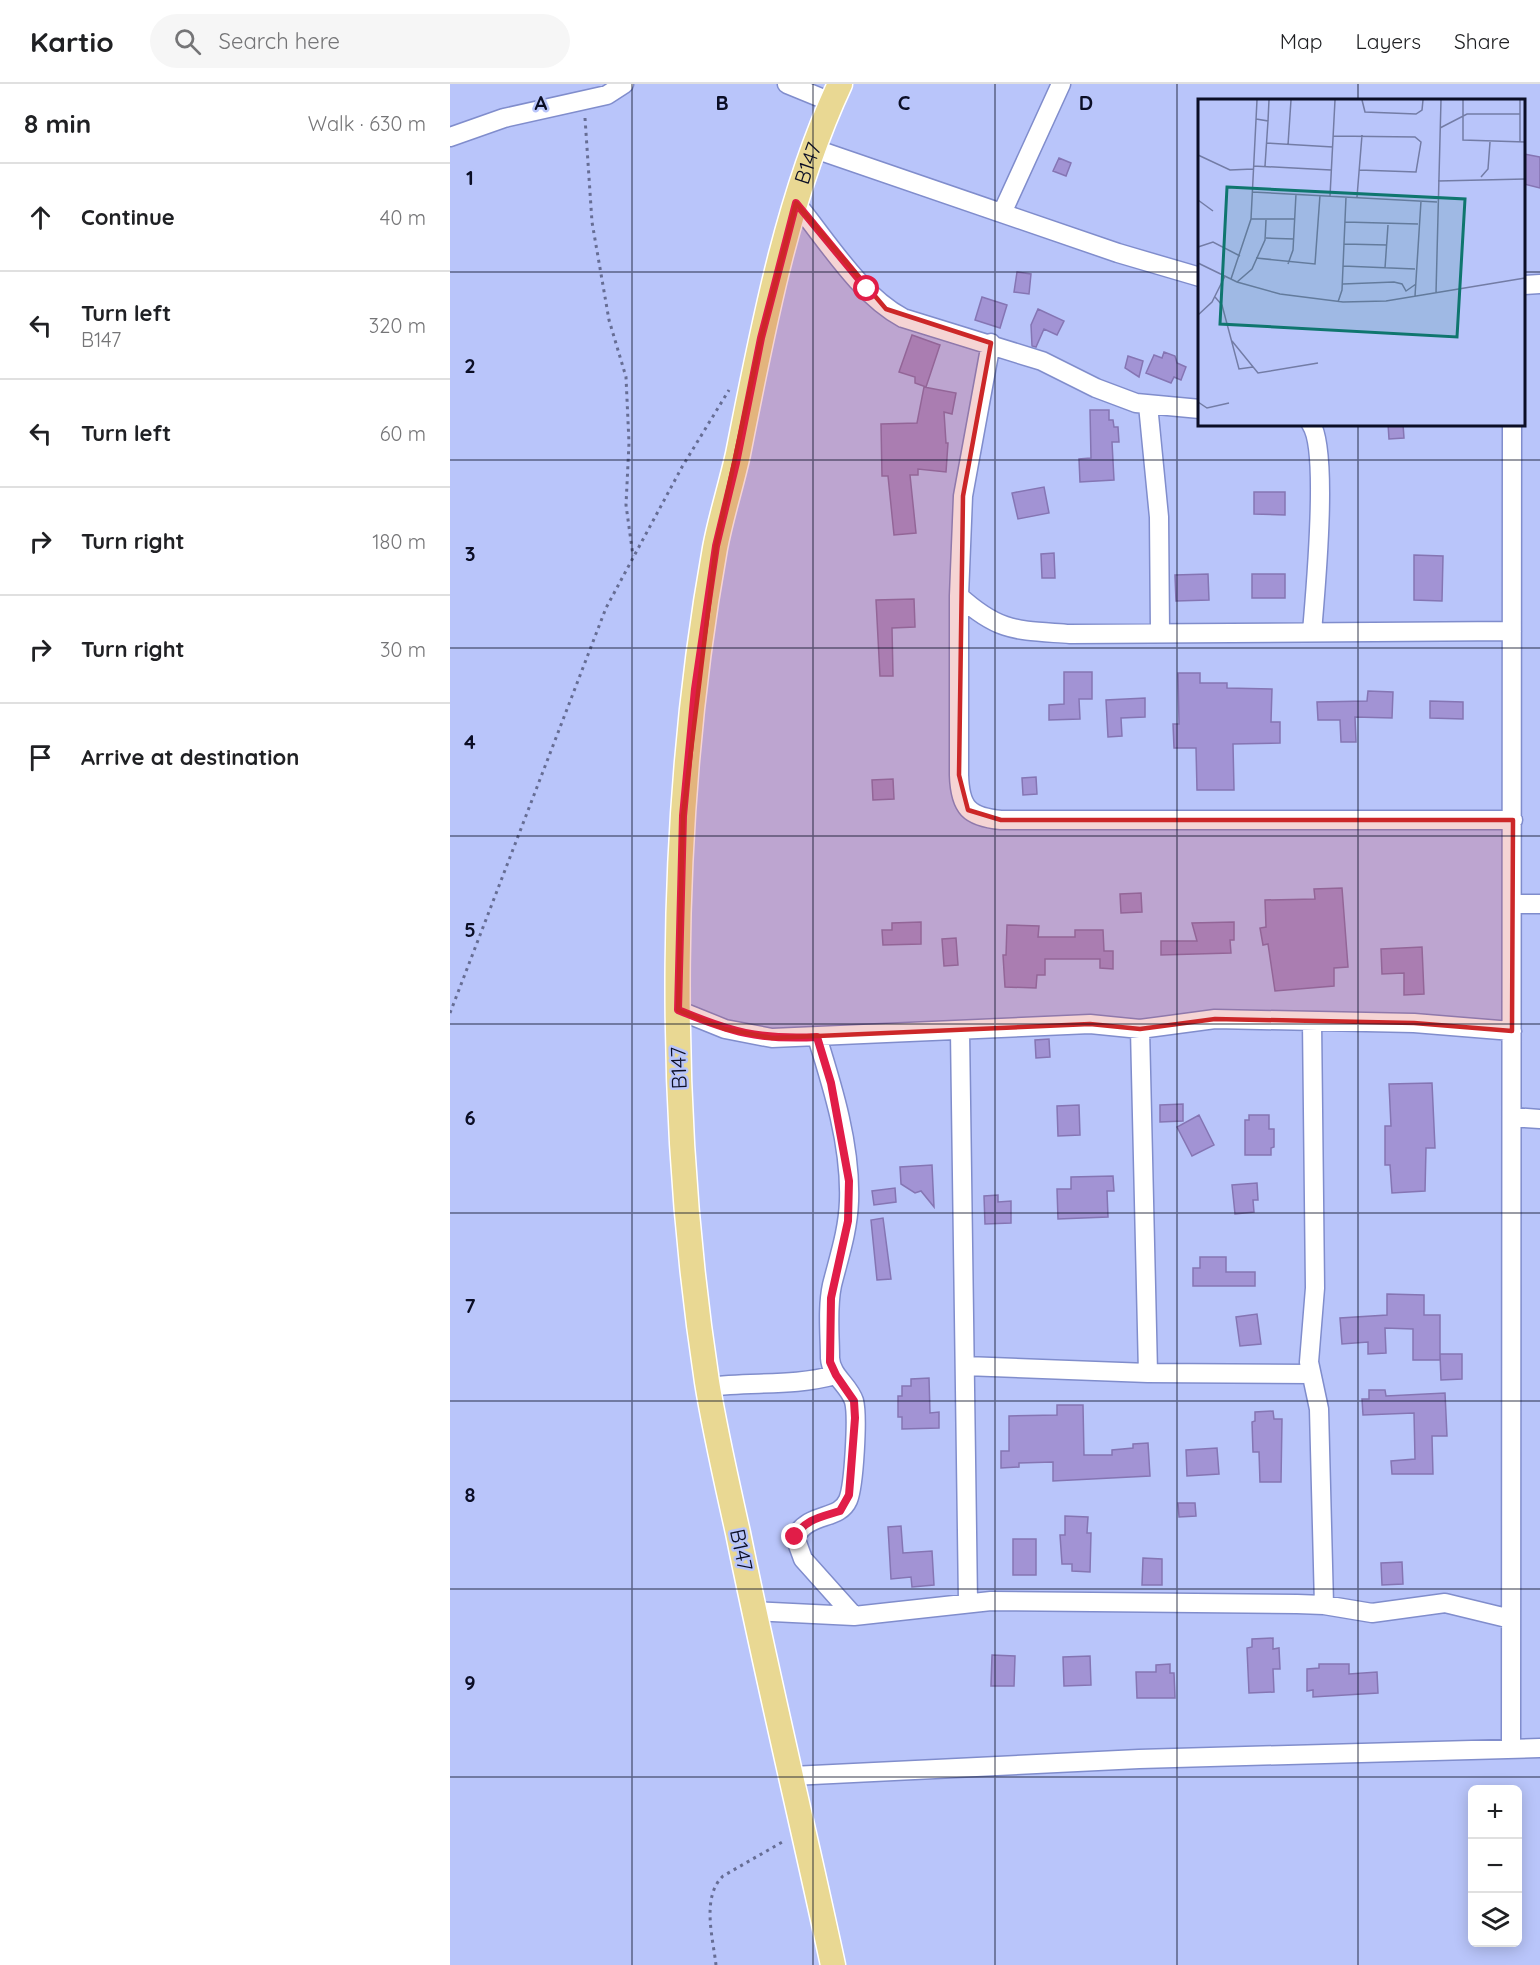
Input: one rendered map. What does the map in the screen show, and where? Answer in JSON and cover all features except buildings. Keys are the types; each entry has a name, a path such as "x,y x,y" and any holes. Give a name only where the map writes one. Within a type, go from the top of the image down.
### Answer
{"main road":[{"name":"B147","path":"833,1965 754,1611 708,1387 688,1215 678,1010 683,816 695,689 716,546 736,463 761,338 796,203 836,93"}],"street":[{"path":"450,137 504,118 607,95 624,84"},
{"path":"787,84 836,93"},
{"path":"1002,213 1061,84"},
{"path":"815,149 1118,253 1198,276"},
{"path":"796,203 886,309 903,318 1042,361 1096,388 1148,405 1198,409"},
{"path":"1525,285 1540,284"},
{"path":"991,344 963,496 959,596 959,788 968,810 976,816 1001,820 1513,820"},
{"path":"1148,405 1159,517 1160,632"},
{"path":"1312,426 1320,450 1318,562 1312,632"},
{"path":"1511,1748 1512,426"},
{"path":"959,596 985,618 998,625 1024,630 1098,635 1160,632 1512,632"},
{"path":"1513,904 1540,904"},
{"path":"678,1010 725,1029 772,1038 1090,1024 1140,1029 1208,1019 1414,1023 1512,1031"},
{"path":"1312,1021 1315,1288 1310,1344 1311,1374 1319,1409 1324,1605"},
{"path":"1140,1029 1148,1373"},
{"path":"960,1031 963,1159 961,1240 968,1603"},
{"path":"817,1037 831,1083 849,1181 848,1221 831,1298 830,1362 854,1401 854,1445 849,1495 840,1511 810,1520 800,1527 795,1537 796,1546 803,1559 854,1616"},
{"path":"1512,1117 1540,1119"},
{"path":"965,1366 1148,1373 1311,1374"},
{"path":"708,1387 750,1382 795,1384 836,1375"},
{"path":"754,1611 854,1616 991,1600 1324,1605 1372,1613 1445,1603 1511,1619"},
{"path":"792,1776 1139,1759 1540,1748"}],"path":[{"path":"584,101 592,222 609,320 627,377 629,443 626,505 633,559"},
{"path":"450,1013 606,608 682,467 730,387"},
{"path":"716,1965 711,1918 712,1894 715,1884 723,1876 804,1829"}],"highlighted area":[{"path":"796,203 886,309 991,343 963,496 959,775 968,810 1001,820 1513,820 1512,1031 1414,1023 1215,1019 1140,1029 1090,1024 772,1038 725,1029 678,1010 683,816 716,546 761,338"}],"route":[{"path":"795,1537 800,1527 810,1520 840,1511 847,1503 849,1495 854,1445 854,1401 830,1362 832,1285 848,1221 849,1181 846,1158 831,1083 817,1037 759,1037 725,1029 678,1010 683,816 695,689 716,546 736,463 761,338 796,203 867,289"}]}
